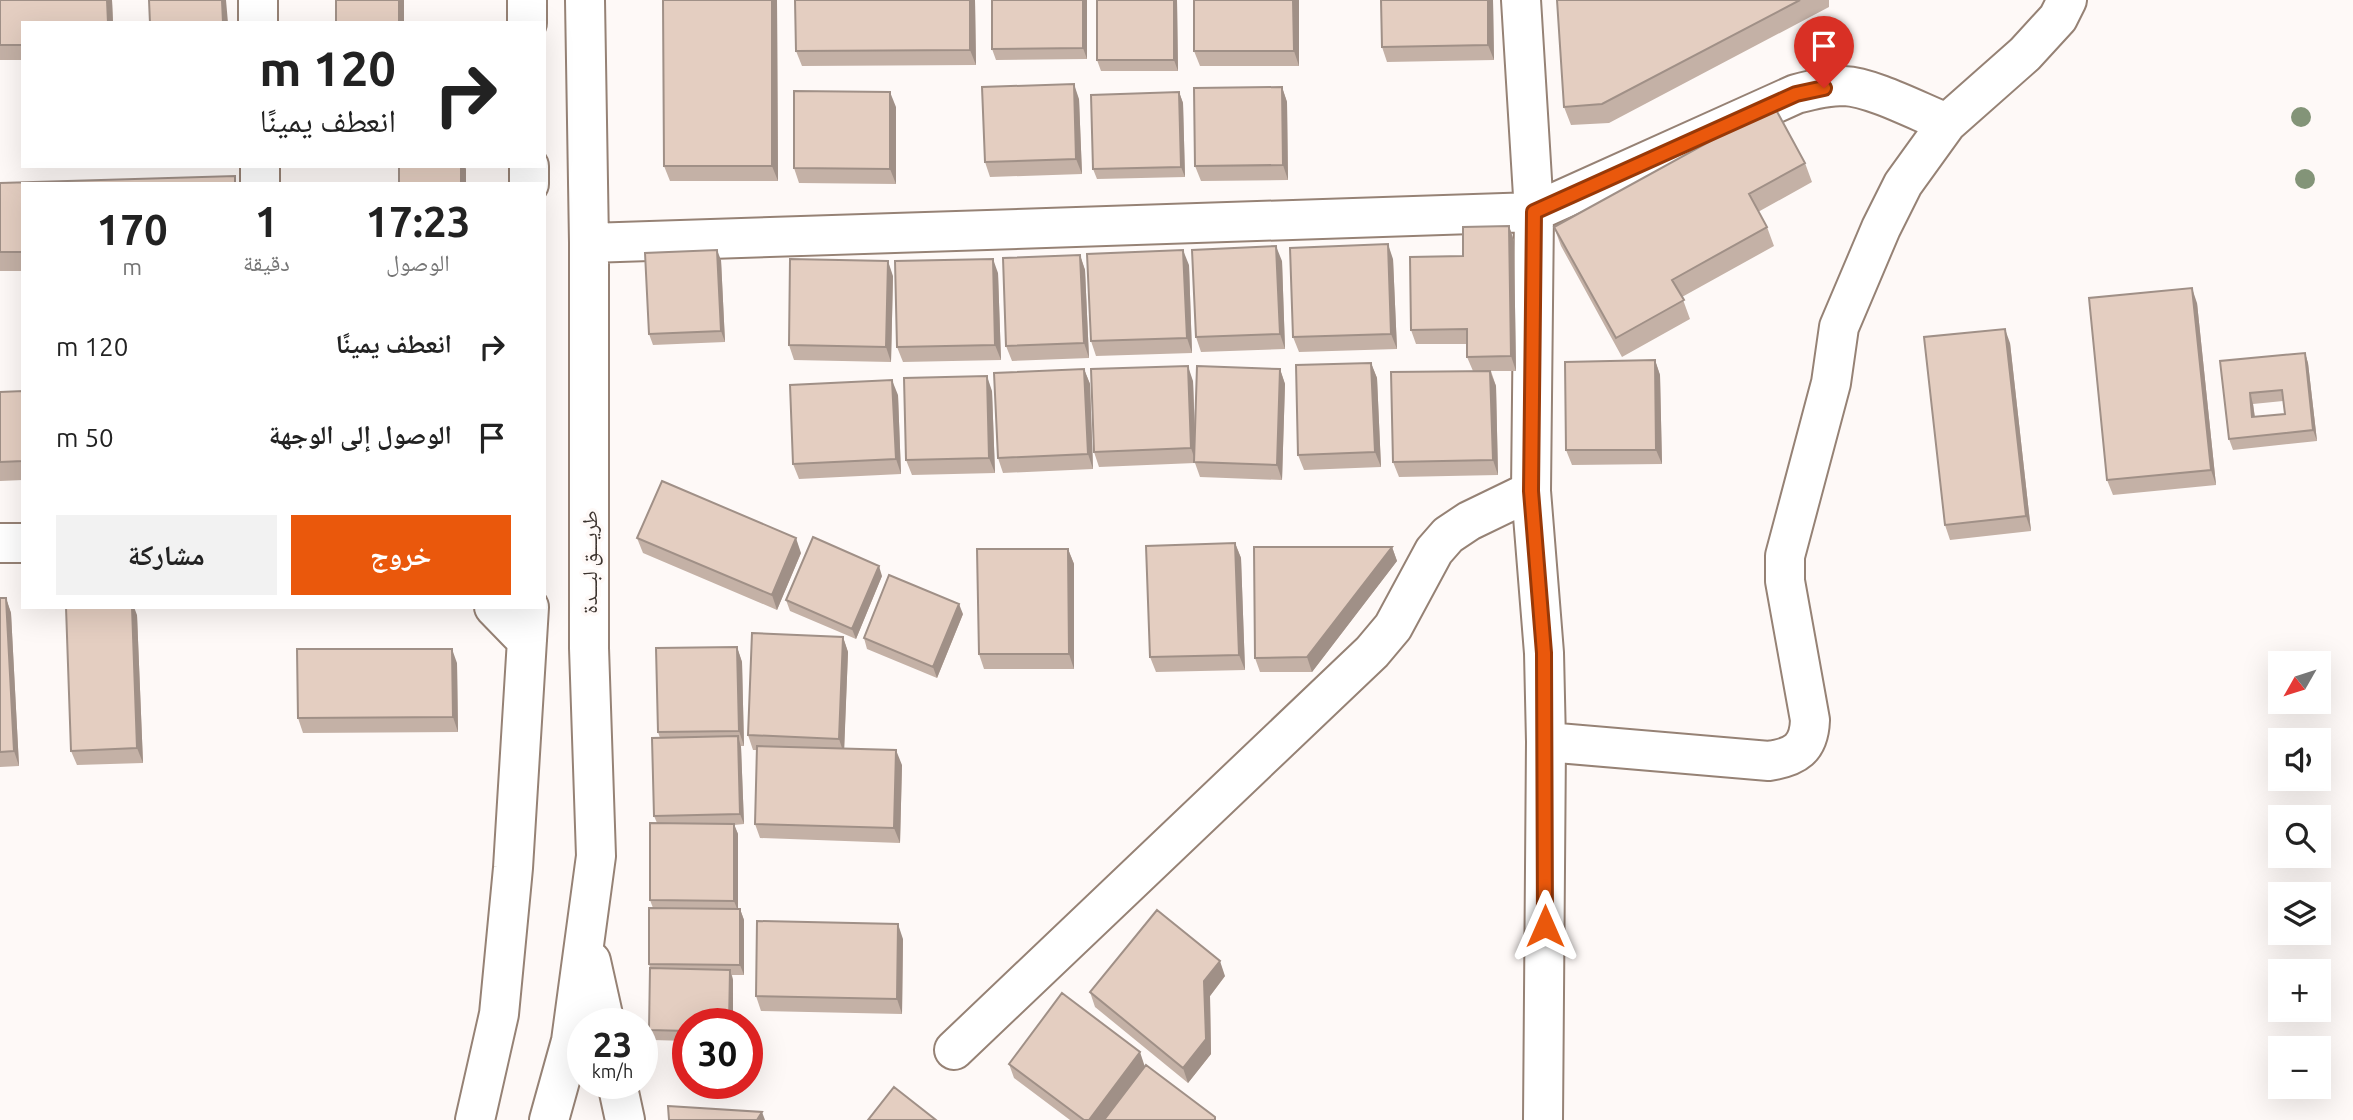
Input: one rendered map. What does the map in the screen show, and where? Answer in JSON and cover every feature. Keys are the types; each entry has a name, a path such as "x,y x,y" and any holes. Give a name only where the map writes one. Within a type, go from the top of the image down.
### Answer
{"street":[{"path":"258,0 258,21"},
{"path":"527,0 527,21"},
{"name":"طريـــق لبـــدة","path":"549,1120 571,1041 596,856 589,648 589,243 585,0"},
{"path":"1521,0 1534,212 1531,491 1544,653 1546,742 1544,1120"},
{"path":"1546,742 1769,761 1787,758 1801,749 1810,733 1810,720 1785,582 1785,556 1831,383 1839,327 1881,228 1903,184 1947,123 2025,54 2058,18 2067,0"},
{"path":"589,243 1534,212 1796,94 1846,86 1872,92 1947,123"},
{"path":"954,1050 1372,652 1393,627 1434,551 1448,535 1469,521 1531,491"},
{"path":"0,543 21,542"},
{"path":"478,1119 499,1014 513,868 528,624 498,609"},
{"path":"585,936 601,1008"},
{"path":"620,1099 625,1120"}],"building":[{"path":"0,0 107,0 108,21 21,21 21,45 0,45"},
{"path":"149,0 222,0 223,21 150,21"},
{"path":"336,0 399,0 399,21 336,21"},
{"path":"663,0 772,0 772,166 664,166"},
{"path":"795,0 970,0 970,50 796,51"},
{"path":"992,0 1083,0 1083,48 992,49"},
{"path":"1097,0 1174,0 1174,60 1097,60"},
{"path":"1194,0 1293,0 1294,51 1194,51"},
{"path":"1381,0 1488,0 1488,45 1382,47"},
{"path":"1557,0 1800,0 1602,104 1564,107"},
{"path":"1074,84 1076,159 985,162 982,87"},
{"path":"1282,87 1283,165 1195,166 1194,88"},
{"path":"794,91 890,92 890,169 794,168"},
{"path":"1179,92 1181,167 1093,169 1091,95"},
{"path":"1774,106 1805,163 1749,194 1767,227 1672,280 1684,300 1616,338 1554,227"},
{"path":"399,168 461,168 461,182 399,182"},
{"path":"235,176 235,182 34,182"},
{"path":"21,182 21,252 0,252 0,183"},
{"path":"1509,226 1511,356 1467,357 1467,329 1411,330 1410,257 1463,256 1463,227"},
{"path":"1388,244 1391,334 1293,337 1290,248"},
{"path":"1276,246 1280,334 1196,337 1192,250"},
{"path":"717,250 721,331 649,334 645,253"},
{"path":"1183,250 1187,338 1091,341 1087,254"},
{"path":"1080,255 1084,343 1006,346 1003,258"},
{"path":"790,259 888,261 886,347 789,345"},
{"path":"993,259 995,345 897,347 895,261"},
{"path":"2192,288 2211,470 2107,480 2089,298"},
{"path":"2005,329 2026,516 1945,525 1924,337"},
{"path":"2305,353 2313,430 2229,439 2220,361","holes":["2282,390 2285,414 2252,417 2250,393"]},
{"path":"1655,360 1656,450 1566,450 1565,362"},
{"path":"1371,363 1375,452 1298,455 1296,365"},
{"path":"1188,366 1191,448 1094,452 1091,369"},
{"path":"1197,366 1280,369 1277,465 1194,462"},
{"path":"1084,369 1088,454 998,458 994,373"},
{"path":"1490,371 1493,460 1393,462 1391,372"},
{"path":"987,376 989,458 906,460 904,378"},
{"path":"892,380 896,459 793,464 790,385"},
{"path":"21,391 21,461 0,462 0,392"},
{"path":"662,481 796,538 772,595 637,538"},
{"path":"813,537 879,566 852,629 786,600"},
{"path":"1235,543 1239,655 1150,657 1146,546"},
{"path":"1254,547 1392,547 1307,657 1255,658"},
{"path":"977,549 1068,549 1069,654 979,654"},
{"path":"889,575 959,604 933,667 864,638"},
{"path":"0,598 6,598 14,751 0,752"},
{"path":"66,609 132,609 137,748 71,751"},
{"path":"752,633 843,637 839,739 748,735"},
{"path":"737,647 739,731 658,732 656,648"},
{"path":"297,649 452,649 453,717 298,718"},
{"path":"738,736 740,814 654,816 652,738"},
{"path":"757,746 896,750 894,828 755,824"},
{"path":"650,823 734,824 734,901 650,900"},
{"path":"649,908 740,909 740,965 649,964"},
{"path":"1157,910 1220,961 1204,981 1206,1039 1183,1068 1090,992"},
{"path":"757,921 898,924 897,999 756,996"},
{"path":"650,968 730,970 729,1008 672,1008 672,1031 658,1030 658,1008 649,1008"},
{"path":"1062,993 1140,1052 1089,1120 1084,1120 1009,1064"},
{"path":"1146,1065 1215,1117 1215,1120 1104,1120"},
{"path":"894,1087 936,1120 868,1120"},
{"path":"668,1106 762,1112 757,1120 669,1120"}],"route":[{"path":"1545,926 1544,653 1531,491 1534,212 1796,94 1824,88"}]}
